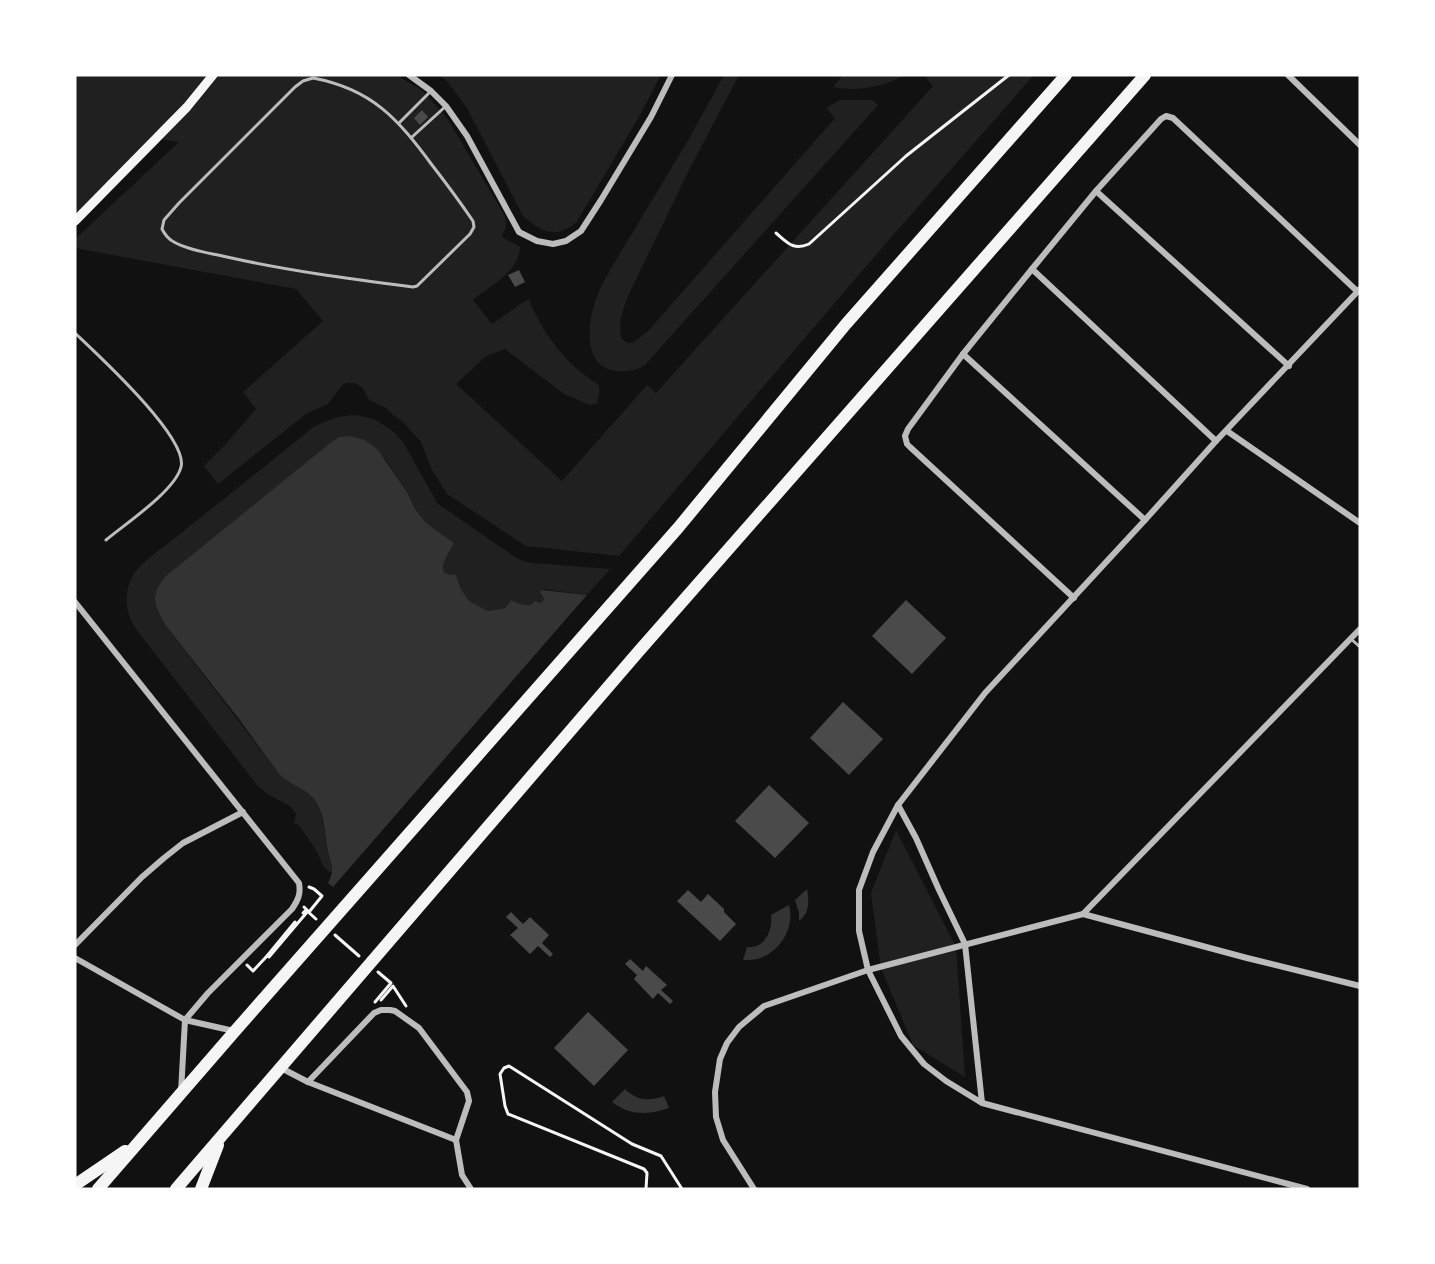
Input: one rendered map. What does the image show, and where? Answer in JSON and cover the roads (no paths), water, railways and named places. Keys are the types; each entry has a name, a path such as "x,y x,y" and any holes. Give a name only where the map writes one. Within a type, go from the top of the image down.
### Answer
{"highway":[{"path":"98,1189 670,537 846,324 1066,75"},
{"path":"176,1189 647,642 1145,75"},
{"path":"201,1189 222,1136"},
{"path":"75,1185 140,1140"}],"main road":[{"path":"75,221 187,107 213,75"}],"street":[{"path":"409,75 431,91 446,106 467,136 519,232 537,241 553,244 566,241 581,231 651,117 672,75"},
{"path":"1288,75 1360,145"},
{"path":"1074,598 910,447 905,436 963,354 1032,269 1096,191 1161,119 1167,116 1173,118 1359,290 1216,441 1074,598 985,693 898,805 873,852 859,890 859,931 868,970 901,1036 924,1064 946,1081 982,1103 1306,1189"},
{"path":"1096,191 1288,366"},
{"path":"1032,269 1216,441"},
{"path":"963,354 1145,520"},
{"path":"1227,431 1360,523"},
{"path":"75,602 299,883 301,892 292,909 208,993 185,1020 181,1093"},
{"path":"1083,914 1360,629"},
{"path":"898,805 916,838 965,944 982,1103"},
{"path":"75,945 164,858 183,843 243,812"},
{"path":"754,1189 723,1140 716,1117 715,1092 720,1059 727,1043 739,1027 764,1006 868,970 1083,914 1360,986"},
{"path":"75,958 185,1020 235,1031"},
{"path":"308,1082 374,1013 387,1009 395,1011 419,1028 467,1092 469,1101 456,1140 462,1175 470,1189"},
{"path":"280,1068 308,1082 456,1140"}],"lane":[{"path":"313,78 350,88 369,98 399,123 412,137 475,224 470,234 417,286 276,268 194,250 175,243 165,236 162,226 179,203 303,81 313,78"},
{"path":"399,123 431,91"},
{"path":"412,137 446,106"},
{"path":"75,333 118,374 150,410 174,442 182,465 170,486 106,540"},
{"path":"1351,639 1360,647"}]}
